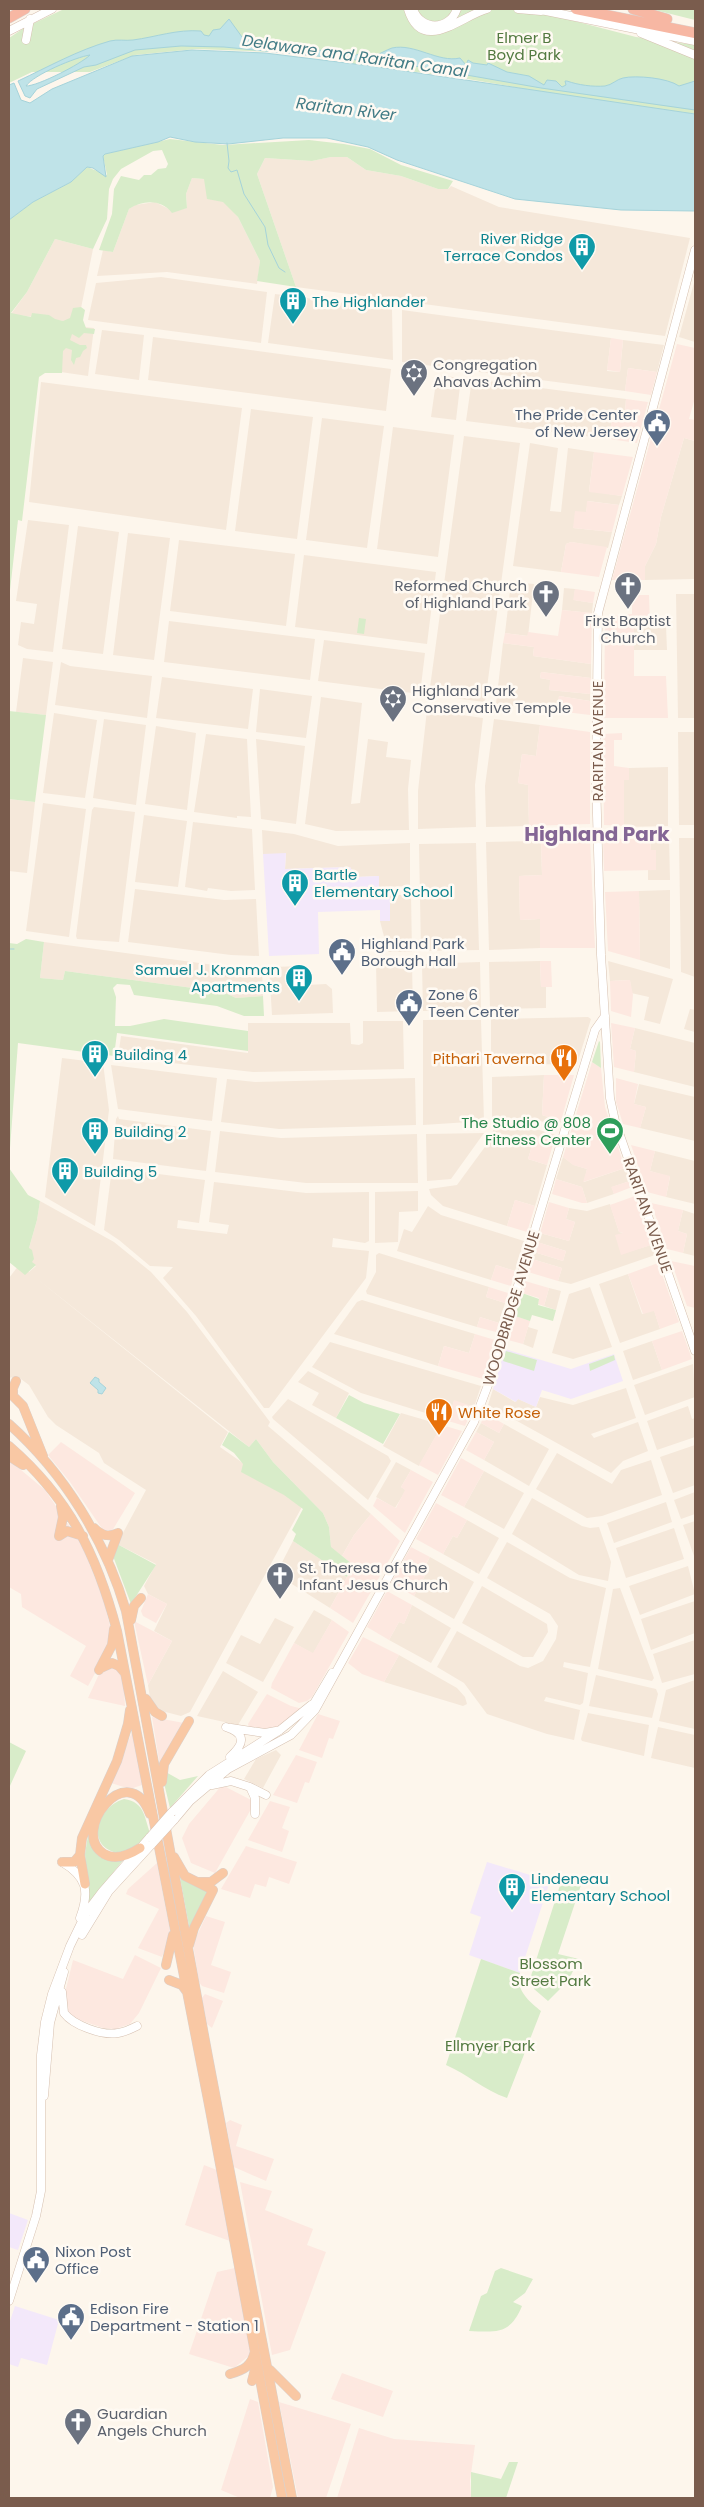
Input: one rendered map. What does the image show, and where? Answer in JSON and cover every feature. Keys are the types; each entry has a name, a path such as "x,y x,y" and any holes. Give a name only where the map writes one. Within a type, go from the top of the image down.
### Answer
{"highway":[{"path":"9,18 25,9"},
{"path":"576,9 695,33"},
{"path":"613,9 667,19"},
{"path":"633,9 695,26"},
{"path":"13,1381 11,1394 23,1406 45,1461"},
{"path":"9,1424 45,1461 70,1493 91,1526 108,1560 120,1591 130,1631 162,1797 188,1950 292,2498"},
{"path":"9,1446 46,1482 61,1503 83,1536 104,1582 126,1673 153,1839"},
{"path":"9,1456 46,1482"},
{"path":"61,1503 63,1517 59,1536 67,1531 83,1536"},
{"path":"91,1526 104,1536 112,1536 118,1533 108,1560"},
{"path":"130,1631 132,1609 141,1598"},
{"path":"112,1609 114,1634 112,1644 99,1670 104,1665 112,1663 119,1666 126,1673"},
{"path":"84,1884 80,1855 84,1831 117,1761 128,1724 128,1684"},
{"path":"140,1685 151,1708 162,1716"},
{"path":"162,1797 164,1764 189,1721"},
{"path":"140,1848 129,1854 114,1857 103,1853 92,1837 93,1826 107,1802 115,1795 130,1793 141,1798 148,1809 153,1839 174,1922 255,2344 282,2498"},
{"path":"170,1848 185,1876 213,1890 194,1928 188,1950"},
{"path":"62,1862 74,1862 80,1855"},
{"path":"196,1882 210,1882 222,1873"},
{"path":"166,1965 172,1944 174,1922"},
{"path":"169,1980 182,1985 187,1992"},
{"path":"230,2374 242,2371 250,2364 253,2359 255,2344"},
{"path":"252,2381 257,2361"},
{"path":"268,2366 277,2380 296,2396"}],"main road":[{"path":"10,31 52,9"},
{"path":"408,9 417,25 433,31 446,29 487,9"},
{"path":"413,9 420,20 435,26 448,22 457,9"},
{"path":"518,9 548,11"},
{"path":"536,9 695,41"},
{"path":"10,31 22,32 26,40 30,19"},
{"path":"606,22 655,38 695,55"},
{"name":"RARITAN AVENUE","path":"695,250 599,606 596,780 605,1016 609,1086 613,1112 695,1351"},
{"name":"WOODBRIDGE AVENUE","path":"202,1791 228,1769 291,1735 313,1707 327,1678 339,1666 481,1406 594,1031 599,1021 605,1016"},
{"path":"210,1775 313,1707"},
{"path":"9,2301 36,2216 41,2191 42,2103 50,2023 65,1969 85,1928 109,1891 173,1816 241,1744 238,1733 226,1727 265,1732 280,1730"},
{"path":"173,1816 202,1791 219,1782 237,1781 266,1795"},
{"path":"250,1787 255,1798 255,1814"},
{"path":"70,1946 92,1906 140,1848 153,1839"},
{"path":"42,2103 40,2085 45,2022 52,1994 84,1907 84,1884 79,1874 62,1862"},
{"path":"65,1969 62,2003 66,2017 104,2033 118,2033 137,2026"}],"shaded area":[{"path":"331,157 347,157 366,170 401,176 438,189 448,189 451,186 499,207 690,238 665,336 296,287 257,174 265,158 312,161"},
{"path":"192,178 205,179 238,217 260,261 257,284 167,272 97,276 103,250 113,252 129,209 135,205 155,202 169,209 187,208 186,194"},
{"path":"55,239 93,249 78,323 11,314 27,292"},
{"path":"161,277 267,292 261,343 88,320 96,283"},
{"path":"695,279 695,342 679,337"},
{"path":"275,294 392,309 393,360 268,343"},
{"path":"402,310 611,338 607,371 620,372 623,340 664,345 657,372 628,368 625,391 402,362"},
{"path":"84,327 94,328 88,376 47,370 69,333"},
{"path":"102,330 144,335 139,380 95,374"},
{"path":"153,337 391,369 386,411 148,380"},
{"path":"611,338 623,340 620,372 607,370"},
{"path":"677,344 695,348 695,398 689,419 695,420 695,441 684,438 661,517 656,544 645,566 645,580 612,580"},
{"path":"628,368 657,372 651,395 625,391"},
{"path":"437,375 461,378 456,420 431,417"},
{"path":"472,379 626,399 625,412 613,411 609,439 466,421"},
{"path":"41,382 242,408 226,530 29,502"},
{"path":"626,399 648,402 637,443 609,439 613,411 625,412"},
{"path":"251,409 313,417 297,539 235,531"},
{"path":"322,418 384,426 367,548 306,540"},
{"path":"393,427 454,435 438,557 377,549"},
{"path":"464,436 520,443 485,702 429,695"},
{"path":"684,438 695,441 695,579 645,580 645,566 656,544 661,517"},
{"path":"530,443 558,448 550,511 561,512 568,448 594,452 589,491 622,496 619,505 588,501 586,512 573,528 612,532 608,548 571,542 566,544 561,572 513,566"},
{"path":"594,452 633,457 622,496 589,492"},
{"path":"587,501 619,505 612,532 573,528 575,511 586,512"},
{"path":"28,520 69,525 53,652 27,649 18,645 21,622 34,624 37,604 16,601"},
{"path":"78,526 119,532 103,654 62,649"},
{"path":"128,533 170,538 154,660 113,655"},
{"path":"179,540 295,554 286,626 170,611"},
{"path":"571,542 607,547 599,577 561,572 566,544"},
{"path":"304,555 436,572 427,644 295,627"},
{"path":"511,582 534,584 528,636 505,633"},
{"path":"564,588 575,589 574,600 593,603 592,613 562,610"},
{"path":"575,589 595,592 593,603 573,600"},
{"path":"676,594 695,594 695,718 678,718"},
{"path":"632,595 649,595 650,625 634,626 634,676 666,676 668,718 604,718 605,617 632,614"},
{"path":"562,610 592,613 591,664 533,656 534,647 503,643 505,633 527,636 528,632 558,636"},
{"path":"169,621 315,639 310,680 164,662"},
{"path":"634,626 666,626 667,650 634,650"},
{"path":"324,640 425,653 420,694 318,681"},
{"path":"503,643 534,647 533,656 591,664 591,678 541,672 540,678 551,680 549,690 590,694 590,701 559,696 557,711 496,704"},
{"path":"23,658 53,662 46,715 16,712"},
{"path":"61,662 70,666 152,676 147,718 55,705"},
{"path":"541,672 591,678 590,694 549,690 550,680 540,678"},
{"path":"162,677 253,689 248,729 156,718"},
{"path":"260,689 312,696 306,738 256,732"},
{"path":"559,696 590,701 590,715 557,711"},
{"path":"321,697 362,703 351,804 360,803 368,739 388,742 386,757 411,760 408,789 409,830 336,831 305,824"},
{"path":"427,710 483,718 475,785 476,827 418,829 418,791"},
{"path":"54,713 97,720 85,798 43,793"},
{"path":"104,719 146,725 136,805 93,798"},
{"path":"494,719 540,725 536,756 522,754 518,783 528,785 529,826 486,827 485,786"},
{"path":"540,725 590,732 590,824 529,826 528,785 518,783 522,754 536,756"},
{"path":"156,726 196,733 187,810 145,804"},
{"path":"678,732 695,732 695,825 679,825"},
{"path":"622,733 622,740 614,740 614,766 629,768 629,780 624,780 624,826 604,825 603,734"},
{"path":"206,734 247,739 251,817 237,816 237,818 194,812"},
{"path":"256,739 305,746 296,824 261,819"},
{"path":"668,767 668,826 624,827 624,780 629,779 629,768"},
{"path":"9,799 35,802 27,873 9,871"},
{"path":"43,803 86,809 69,937 26,931"},
{"path":"94,807 135,812 119,942 77,939 76,936 92,810"},
{"path":"144,815 187,821 178,887 135,882"},
{"path":"193,822 252,829 255,890 231,891 208,888 207,891 185,887"},
{"path":"262,830 294,834 338,846 410,843 410,886 379,887 379,876 356,877 350,867 285,869 286,854 263,854"},
{"path":"669,837 670,880 648,880 648,870 656,870 656,850 651,851 650,838"},
{"path":"603,838 650,840 651,850 656,850 656,870 604,871"},
{"path":"679,838 695,838 695,977 681,972"},
{"path":"590,840 595,948 540,948 540,919 520,920 519,876 542,875 541,841"},
{"path":"541,841 542,875 519,876 520,920 540,919 540,948 489,950 486,842"},
{"path":"476,843 479,950 421,951 419,844"},
{"path":"286,853 285,869 350,867 356,877 379,876 379,887 359,887 359,896 390,895 390,921 380,921 380,910 318,912 319,954 269,956 263,854"},
{"path":"135,889 224,900 256,899 259,956 231,955 128,942"},
{"path":"670,890 670,969 640,960 639,891"},
{"path":"639,891 640,960 608,951 605,892"},
{"path":"390,895 411,895 412,952 388,952 380,921 390,921"},
{"path":"44,942 229,967 262,967 263,996 236,998 223,992 65,971 63,980 40,978"},
{"path":"540,961 541,987 546,987 546,1008 490,1009 489,962"},
{"path":"540,961 551,961 552,987 541,987"},
{"path":"608,961 673,979 660,1024 644,1020 649,997 631,993 630,980 610,981"},
{"path":"480,962 481,1010 423,1011 422,964"},
{"path":"376,964 412,964 413,1011 377,1012"},
{"path":"307,966 307,985 326,984 332,989 333,1013 272,1015 269,967"},
{"path":"630,980 633,995 631,1017 611,1011 610,981"},
{"path":"690,1009 695,1010 695,1032 684,1029"},
{"path":"588,1017 591,1019 577,1064 491,1065 491,1019"},
{"path":"423,1020 481,1020 484,1121 423,1125"},
{"path":"363,1021 403,1021 404,1069 253,1072 118,1057 121,1036 248,1053 248,1023 350,1023 351,1044 359,1045 363,1043"},
{"path":"611,1023 635,1028 630,1049 636,1051 634,1072 614,1067"},
{"path":"635,1028 695,1043 695,1087 634,1072 636,1051 630,1049"},
{"path":"62,1058 103,1063 109,1110 95,1226 45,1197"},
{"path":"592,1062 601,1068 605,1107 625,1168 583,1182 587,1169 573,1165 563,1157"},
{"path":"111,1065 217,1078 212,1121 118,1109"},
{"path":"544,1075 542,1115 561,1121 559,1126 529,1118 492,1119 492,1077"},
{"path":"544,1075 574,1075 561,1121 542,1115"},
{"path":"415,1078 416,1125 279,1129 221,1122 227,1079 255,1082"},
{"path":"616,1078 638,1084 634,1104 646,1107 640,1128 623,1124 616,1102"},
{"path":"639,1084 695,1097 695,1141 640,1128 646,1107 634,1104"},
{"path":"118,1116 119,1119 211,1131 206,1171 113,1159 116,1119"},
{"path":"529,1127 556,1135 554,1141 535,1136 528,1159 547,1165 535,1206 515,1200 507,1226 443,1206 431,1195 429,1189 457,1185 490,1140 494,1128"},
{"path":"220,1131 281,1138 417,1134 418,1183 306,1183 215,1172"},
{"path":"484,1133 451,1179 427,1181 426,1134"},
{"path":"535,1135 554,1141 547,1165 528,1159"},
{"path":"631,1145 655,1151 650,1171 670,1176 666,1197 647,1192"},
{"path":"655,1151 695,1161 695,1204 666,1197 670,1177 650,1171"},
{"path":"563,1157 574,1165 587,1169 584,1182 625,1168 630,1181 612,1187 614,1194 587,1203 582,1187 556,1179"},
{"path":"112,1168 205,1180 199,1223 178,1220 177,1228 227,1234 229,1225 209,1222 214,1182 306,1193 369,1192 369,1241 365,1243 333,1238 332,1247 369,1251 366,1278 269,1408 264,1408 196,1316 163,1278 173,1267 150,1266 104,1230"},
{"path":"556,1179 582,1187 587,1203 552,1194"},
{"path":"630,1181 632,1187 614,1194 611,1187"},
{"path":"418,1191 418,1211 399,1212 398,1242 375,1243 375,1192"},
{"path":"635,1196 651,1245 621,1255 615,1235 623,1233 619,1232 610,1205"},
{"path":"515,1200 535,1206 527,1232 507,1226"},
{"path":"40,1201 114,1242 151,1272 187,1312 270,1422 268,1426 371,1514 354,1535 342,1556 331,1548 329,1527 323,1513 273,1462 256,1439 249,1447 36,1278 228,1432 220,1447 303,1505 190,1712 181,1716 158,1710 151,1704 148,1685 172,1641 154,1631 167,1604 148,1594 144,1586 156,1564 117,1544 146,1490 104,1463 99,1453 56,1425 48,1417 29,1385 17,1376 9,1378 9,1278 19,1265 29,1272 36,1266 31,1262 29,1248"},
{"path":"549,1202 569,1208 566,1219 575,1222 569,1241 540,1233"},
{"path":"651,1203 683,1210 678,1231 687,1234 683,1253 667,1249"},
{"path":"610,1204 619,1232 623,1233 621,1254 651,1245 655,1255 571,1284 558,1281 562,1268 532,1259 534,1252 563,1261 566,1251 537,1242 540,1233 569,1241 575,1222 566,1219 569,1208 587,1211"},
{"path":"428,1206 441,1215 524,1241 515,1271 496,1265 491,1280 397,1251 404,1229 412,1232"},
{"path":"683,1210 695,1214 695,1256 683,1253 687,1234 678,1231"},
{"path":"537,1242 566,1251 563,1261 534,1252"},
{"path":"379,1253 489,1287 486,1297 505,1303 499,1323 480,1317 477,1327 367,1294 366,1291 376,1272 376,1255"},
{"path":"532,1259 562,1268 558,1281 528,1272"},
{"path":"671,1261 695,1266 695,1308 687,1306"},
{"path":"658,1263 679,1322 660,1329 654,1311 643,1314 628,1274"},
{"path":"496,1265 515,1271 511,1286 491,1280"},
{"path":"628,1274 642,1314 654,1310 660,1329 620,1343 599,1284"},
{"path":"525,1281 549,1288 544,1306 538,1304 539,1298 522,1293"},
{"path":"489,1287 508,1293 505,1303 486,1297"},
{"path":"590,1287 612,1347 573,1359 552,1353 569,1294"},
{"path":"549,1288 561,1291 556,1310 544,1306"},
{"path":"362,1300 475,1334 469,1353 444,1346 438,1366 334,1334 357,1302"},
{"path":"515,1316 530,1321 523,1344 508,1340"},
{"path":"480,1317 499,1323 496,1332 477,1327"},
{"path":"528,1327 538,1330 533,1348 523,1344"},
{"path":"682,1331 692,1359 662,1370 652,1341"},
{"path":"475,1334 495,1340 483,1379 438,1366 444,1346 469,1353"},
{"path":"652,1341 662,1370 633,1380 623,1351"},
{"path":"330,1342 481,1386 474,1407 454,1401 448,1420 361,1393 312,1367"},
{"path":"505,1349 571,1369 614,1354 623,1381 571,1399 542,1390 536,1407 518,1399 516,1402 493,1389"},
{"path":"693,1364 695,1397 645,1415 634,1385"},
{"path":"308,1371 349,1393 336,1418 312,1405 319,1393 298,1382"},
{"path":"626,1388 636,1418 591,1434 594,1438 638,1422 648,1451 623,1461 611,1473 488,1405 493,1389 515,1402 518,1399 536,1407 540,1397 573,1405"},
{"path":"288,1399 388,1456 391,1461 368,1500 273,1419 272,1417"},
{"path":"454,1400 474,1407 465,1426 448,1421"},
{"path":"688,1406 692,1419 695,1418 695,1437 657,1450 647,1421"},
{"path":"401,1413 442,1425 419,1466 383,1446"},
{"path":"485,1413 504,1424 499,1433 481,1423"},
{"path":"481,1423 499,1433 504,1424 549,1449 529,1486 484,1460 494,1442 476,1432"},
{"path":"442,1425 462,1431 438,1475 419,1465"},
{"path":"476,1432 494,1442 484,1460 466,1450"},
{"path":"61,1442 135,1493 112,1531 103,1530 70,1482 48,1455"},
{"path":"695,1445 695,1485 673,1493 660,1457"},
{"path":"557,1453 612,1484 621,1470 651,1460 662,1495 602,1516 587,1518 536,1489"},
{"path":"461,1458 484,1471 464,1507 441,1495"},
{"path":"9,1460 45,1490 81,1543 103,1598 112,1634 109,1648 88,1686 70,1676 86,1646 22,1607 21,1594 9,1587"},
{"path":"396,1462 411,1470 401,1487 406,1490 395,1508 376,1497"},
{"path":"411,1470 433,1482 405,1533 373,1506 377,1498 396,1508 405,1490 401,1487"},
{"path":"484,1471 524,1493 504,1529 464,1507"},
{"path":"695,1492 695,1514 681,1519 674,1500"},
{"path":"532,1498 582,1526 590,1528 599,1527 611,1562 608,1581 579,1575 512,1534"},
{"path":"666,1502 672,1522 614,1543 607,1523"},
{"path":"436,1503 467,1520 457,1538 453,1536 443,1554 416,1539"},
{"path":"371,1514 400,1541 353,1623 330,1608 352,1564 342,1556 354,1535"},
{"path":"467,1520 499,1538 479,1574 443,1554 453,1536 457,1538"},
{"path":"695,1521 695,1555 694,1556 683,1525"},
{"path":"674,1528 684,1559 626,1578 616,1548"},
{"path":"293,1541 347,1577 330,1608 276,1574"},
{"path":"507,1542 570,1578 606,1588 590,1667 564,1662 563,1667 588,1673 583,1703 580,1705 546,1697 544,1701 580,1710 574,1740 547,1734 487,1714 464,1683 437,1667 457,1631 520,1666 528,1668 543,1661 556,1639 558,1626 550,1614 487,1578"},
{"path":"411,1547 430,1557 423,1569 427,1572 414,1596 391,1583"},
{"path":"430,1557 474,1582 454,1619 414,1596 427,1572 423,1570"},
{"path":"688,1566 695,1594 640,1615 629,1586"},
{"path":"482,1586 547,1624 548,1632 533,1657 523,1657 462,1623"},
{"path":"620,1588 654,1678 652,1681 598,1669 613,1589"},
{"path":"387,1591 412,1605 404,1624 399,1622 389,1640 367,1627"},
{"path":"148,1594 167,1604 156,1623 143,1616 141,1611"},
{"path":"695,1601 695,1633 651,1650 641,1619"},
{"path":"412,1605 451,1628 431,1663 389,1640 399,1622 404,1624"},
{"path":"314,1610 332,1620 313,1654 294,1643"},
{"path":"275,1618 294,1627 263,1682 226,1663 241,1635 260,1644"},
{"path":"332,1620 349,1632 312,1697 307,1701 299,1703 271,1688 294,1643 313,1653"},
{"path":"134,1621 172,1641 148,1685"},
{"path":"363,1637 399,1655 384,1682 362,1674 348,1663"},
{"path":"695,1640 695,1674 662,1683 653,1654"},
{"path":"399,1655 457,1688 465,1697 467,1704 463,1706 384,1682"},
{"path":"110,1667 117,1667 123,1677 125,1706 88,1698 100,1672"},
{"path":"223,1671 258,1692 238,1725 197,1716"},
{"path":"596,1675 656,1689 658,1694 652,1718 589,1706"},
{"path":"695,1680 695,1729 659,1721 666,1690"},
{"path":"267,1694 291,1706 303,1709 278,1727 269,1731 249,1728 248,1724"},
{"path":"588,1713 649,1725 644,1756 582,1741"},
{"path":"318,1714 340,1721 333,1739 329,1738 322,1758 299,1750"},
{"path":"152,1717 184,1723 160,1766"},
{"path":"658,1727 695,1735 695,1768 651,1758"},
{"path":"132,1732 145,1784 130,1789 111,1783"},
{"path":"276,1750 281,1755 263,1788 244,1779 256,1759"},
{"path":"296,1755 317,1762 309,1783 305,1782 297,1803 273,1795"},
{"path":"222,1785 255,1802 215,1873 191,1863 182,1838 189,1824"},
{"path":"270,1801 290,1807 282,1828 289,1831 282,1852 248,1840"},
{"path":"246,1846 297,1862 289,1884 269,1877 266,1887 255,1884 250,1898 221,1889"},
{"path":"487,1862 550,1881 520,1973 469,1955 481,1917 470,1913"},
{"path":"157,1863 171,1935 162,1957 138,1948 159,1909 126,1894 128,1889"},
{"path":"206,1916 225,1922 211,1965 231,1972 224,1993 202,1986 199,1982 193,1944"},
{"path":"135,1955 161,1968 139,2013 130,2024 115,2029 103,2028 74,2018 67,2009 65,1993 73,1960 123,1979"},
{"path":"205,1994 223,2001 212,2028 207,2024 202,1998"},
{"path":"230,2120 242,2125 236,2146 274,2159 266,2181 234,2167 226,2123"},
{"path":"204,2165 217,2170 230,2241 185,2225"},
{"path":"240,2182 272,2191 265,2210 313,2229 307,2245 326,2252 290,2350 272,2355"},
{"path":"9,2213 28,2220 18,2250 9,2247"},
{"path":"235,2268 251,2354 234,2368 189,2354 217,2272"},
{"path":"15,2306 59,2320 47,2365 21,2358 18,2367 9,2364 9,2324"},
{"path":"342,2373 393,2391 383,2417 331,2399"},
{"path":"250,2399 258,2402 273,2487 270,2498 240,2498 221,2490"},
{"path":"279,2402 351,2424 326,2498 298,2498"},
{"path":"359,2428 394,2439 475,2445 470,2481 471,2498 337,2498"}],"green space":[{"name":"Elmer B Boyd Park","path":"64,9 528,9 636,37 695,45 695,114 572,97 456,77 353,64 351,55 196,49 135,55 90,72 32,72 9,83 9,38 24,28"},
{"path":"651,9 695,9 695,20"},
{"path":"170,139 223,145 309,140 344,144 370,149 401,165 453,181 448,189 438,189 401,176 366,170 347,157 331,157 312,161 265,158 257,174 296,287 257,281 260,261 238,217 223,202 207,199 204,179 192,178 186,194 187,208 172,213 163,205 152,202 140,204 129,209 113,252 99,250 112,214 114,189 121,176 139,180 144,175 151,175 158,169 166,168 168,164 162,150 153,151 121,169 113,179 109,189 107,219 93,249 55,239 27,292 11,313 31,317 32,313 49,315 63,321 70,318 73,308 81,307 85,310 83,320 86,328 95,329 94,334 84,333 79,338 72,334 70,340 80,345 86,345 87,348 80,357 76,358 74,365 71,360 72,350 66,348 63,351 62,373 45,373 39,377 22,521 18,520 9,599 9,220 33,202 71,182 87,167 107,175 103,156 105,154"},
{"path":"359,618 366,619 364,634 357,633"},
{"path":"9,711 46,715 35,802 9,799"},
{"path":"330,872 348,872 348,881 329,880"},
{"path":"26,939 44,942 40,978 63,980 65,971 223,992 236,998 263,996 264,1016 244,1016 217,1006 134,995 130,985 117,984 113,988 116,997 115,1026 130,1026 164,1019 248,1031 248,1051 117,1033 114,1056 18,1043 9,1161 9,943 17,944"},
{"path":"600,1042 601,1068 592,1062"},
{"path":"9,1168 28,1195 40,1201 29,1248 32,1250 34,1259 32,1262 36,1265 25,1275 9,1262"},
{"path":"522,1293 539,1299 538,1305 556,1310 553,1321 532,1315 530,1321 515,1316"},
{"path":"506,1351 537,1360 534,1371 503,1361"},
{"path":"614,1355 615,1360 590,1371 589,1364"},
{"path":"349,1395 364,1403 400,1414 383,1444 336,1418"},
{"path":"229,1432 249,1447 256,1439 273,1462 323,1513 329,1527 331,1547 352,1564 347,1577 293,1541 296,1534 292,1530 303,1509 284,1495 241,1472 243,1464 234,1453 222,1445"},
{"path":"117,1544 156,1565 131,1604 113,1556"},
{"path":"9,1742 26,1751 9,1788"},
{"path":"164,1771 180,1780 198,1776 170,1808 164,1783"},
{"path":"124,1799 140,1807 151,1835 126,1854 112,1851 103,1846 99,1838 98,1829 106,1811"},
{"path":"88,1835 96,1853 103,1859 124,1859 88,1904 85,1854"},
{"path":"179,1872 209,1890 192,1927 189,1926"},
{"name":"Blossom Street Park","path":"562,1879 581,1885 558,1954 579,1959 568,1981 548,2001 534,1989 531,1976"},
{"name":"Ellmyer Park","path":"481,1959 520,1973 519,1985 521,1990 541,2011 507,2098 446,2065"},
{"path":"501,2268 533,2279 525,2293 513,2302 522,2306 512,2322 501,2330 487,2332 469,2331 481,2296 487,2293 495,2271"},
{"path":"509,2462 518,2462 506,2498 471,2498 471,2472 501,2479"}],"water":[{"name":"Delaware and Raritan Canal","path":"229,19 242,37 354,56 363,52 374,56 392,48 409,48 443,58 460,58 466,65 468,60 473,63 487,65 488,63 507,72 529,76 544,85 547,80 556,81 562,87 566,85 565,81 576,84 605,86 629,77 660,79 679,86 695,81 695,110 541,88 409,65 224,47 181,46 135,50 96,65 84,67 37,89 30,98 25,96 18,81 75,54 110,41 133,40 175,32 192,31 201,31 204,35 209,36 213,30 220,29","holes":["90,55 49,79 26,86 55,67"]},
{"name":"Raritan River","path":"192,50 265,53 371,66 695,114 695,211 621,210 515,199 397,160 368,147 327,138 283,138 228,144 195,142 170,137 158,142 105,154 103,156 106,177 93,168 87,167 71,182 33,202 9,220 9,85 14,83 21,100 30,103 52,89 132,56"},
{"path":"95,1377 106,1388 102,1394 98,1393 98,1390 90,1383"}],"waterway":[{"path":"227,143 228,168 231,172 237,170 244,194 265,227 268,245 279,268 285,272"},
{"path":"9,949 14,949"}],"place":[{"name":"River Ridge Terrace Condos","path":"582,271"},
{"name":"The Highlander","path":"293,325"},
{"name":"Congregation Ahavas Achim","path":"414,397"},
{"name":"The Pride Center of New Jersey","path":"657,447"},
{"name":"First Baptist Church","path":"628,610"},
{"name":"Reformed Church of Highland Park","path":"546,618"},
{"name":"Highland Park Conservative Temple","path":"393,723"},
{"name":"Bartle Elementary School","path":"295,907"},
{"name":"Highland Park Borough Hall","path":"342,976"},
{"name":"Samuel J. Kronman Apartments","path":"299,1002"},
{"name":"Zone 6 Teen Center","path":"409,1027"},
{"name":"Building 4","path":"95,1078"},
{"name":"Pithari Taverna","path":"564,1082"},
{"name":"Building 2","path":"95,1155"},
{"name":"The Studio @ 808 Fitness Center","path":"610,1155"},
{"name":"Building 5","path":"65,1195"},
{"name":"White Rose","path":"439,1436"},
{"name":"St. Theresa of the Infant Jesus Church","path":"280,1600"},
{"name":"Lindeneau Elementary School","path":"512,1911"},
{"name":"Nixon Post Office","path":"36,2284"},
{"name":"Edison Fire Department - Station 1","path":"71,2341"},
{"name":"Guardian Angels Church","path":"78,2446"}],"district":[{"name":"Highland Park","path":"597,834"}]}
